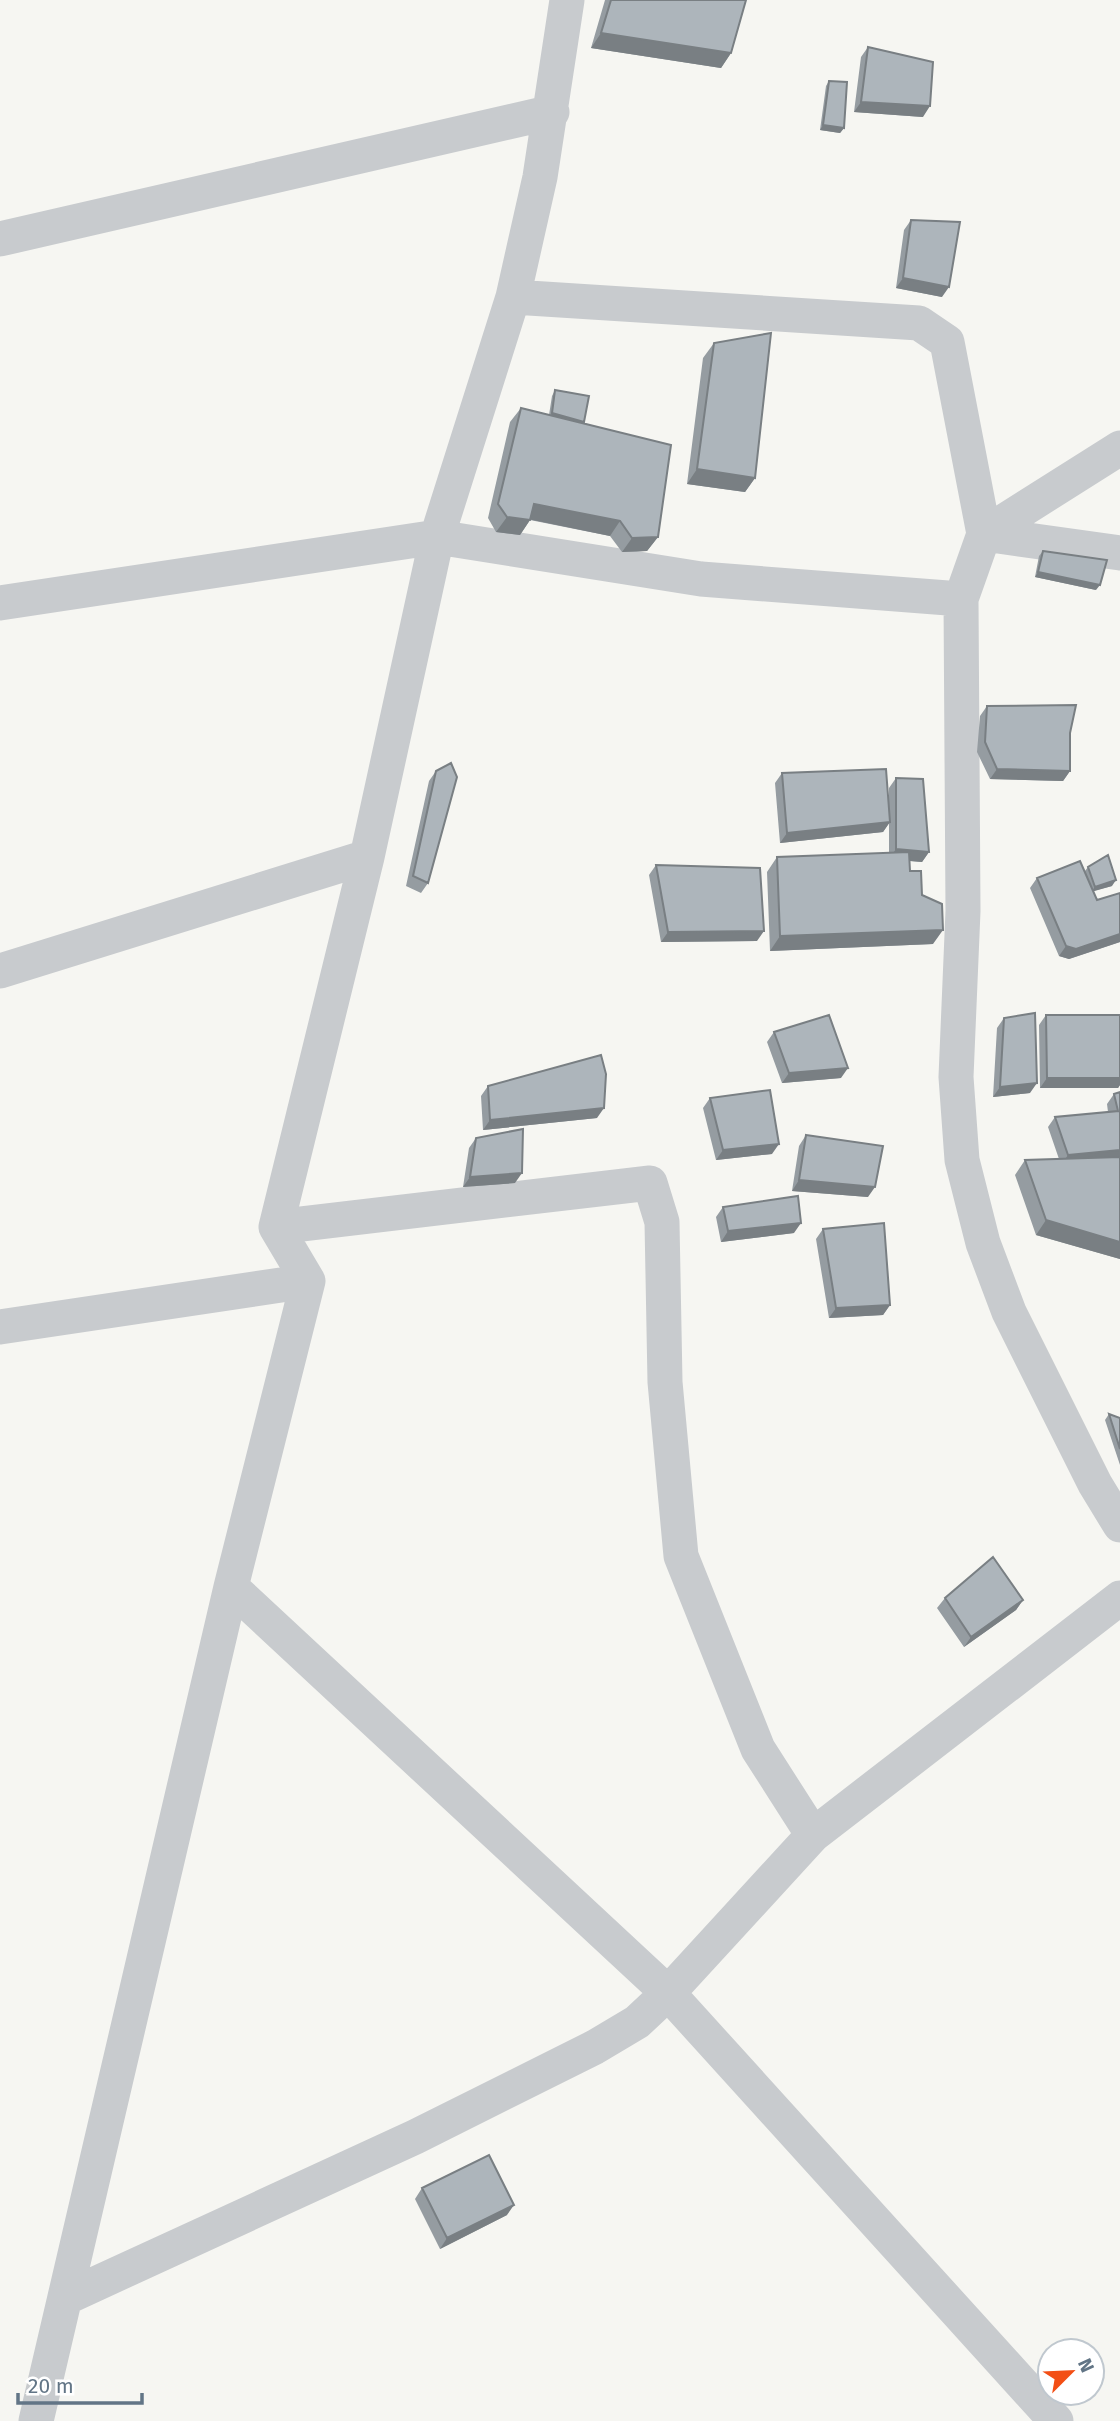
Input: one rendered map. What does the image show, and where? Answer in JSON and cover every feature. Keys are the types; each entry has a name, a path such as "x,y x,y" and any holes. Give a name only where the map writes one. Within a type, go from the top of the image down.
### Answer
{"street":[{"path":"36,2421 231,1587 308,1281 276,1227 368,857 437,537 513,297 552,112 567,0"},
{"path":"0,239 552,112"},
{"path":"513,297 919,323 947,342 984,534 961,599 963,911 956,1077 962,1160 983,1243 1009,1312 1095,1484 1120,1525"},
{"path":"984,534 1120,448"},
{"path":"984,534 1120,553"},
{"path":"0,603 437,537 701,579 961,599"},
{"path":"0,971 368,857"},
{"path":"276,1227 650,1183 662,1222 665,1382 681,1556 758,1749 813,1835"},
{"path":"0,1327 308,1281"},
{"path":"231,1587 668,1993 1056,2421"},
{"path":"65,2298 415,2137 595,2047 637,2022 668,1993 813,1835 1120,1598"}],"building":[{"path":"611,0 746,0 731,53 601,33"},
{"path":"868,47 933,62 930,106 861,102"},
{"path":"829,81 847,82 844,128 823,125"},
{"path":"911,220 960,222 949,287 903,278"},
{"path":"771,333 755,478 697,469 714,343"},
{"path":"555,390 589,396 584,422 552,413"},
{"path":"521,408 671,445 658,537 632,538 620,521 534,504 530,520 507,517 498,504"},
{"path":"1043,551 1107,560 1100,585 1038,572"},
{"path":"1076,705 1070,733 1070,771 997,769 985,742 987,706"},
{"path":"451,763 457,777 428,883 413,876 436,771"},
{"path":"886,769 890,822 787,833 782,773"},
{"path":"896,778 923,779 929,852 896,849"},
{"path":"909,852 910,871 921,871 922,895 942,904 943,930 780,936 777,857"},
{"path":"1108,855 1116,880 1095,887 1088,867"},
{"path":"1080,861 1097,900 1120,893 1120,934 1076,949 1066,946 1037,878"},
{"path":"656,865 760,868 764,931 668,932"},
{"path":"1035,1013 1037,1083 1000,1087 1004,1018"},
{"path":"829,1015 848,1068 789,1073 774,1032"},
{"path":"1046,1015 1120,1015 1120,1078 1047,1078"},
{"path":"601,1055 606,1074 604,1108 490,1120 488,1086"},
{"path":"770,1090 779,1144 723,1150 710,1098"},
{"path":"1120,1092 1120,1150 1068,1155 1055,1117 1118,1111 1114,1094"},
{"path":"523,1129 522,1173 470,1177 476,1138"},
{"path":"806,1135 883,1146 875,1187 799,1180"},
{"path":"1120,1157 1120,1242 1046,1220 1025,1160"},
{"path":"798,1196 801,1223 728,1231 723,1207"},
{"path":"884,1223 890,1305 836,1308 823,1229"},
{"path":"1109,1414 1120,1418 1120,1449"},
{"path":"993,1557 1023,1600 971,1637 945,1598"},
{"path":"489,2155 514,2205 447,2238 422,2188"}]}
